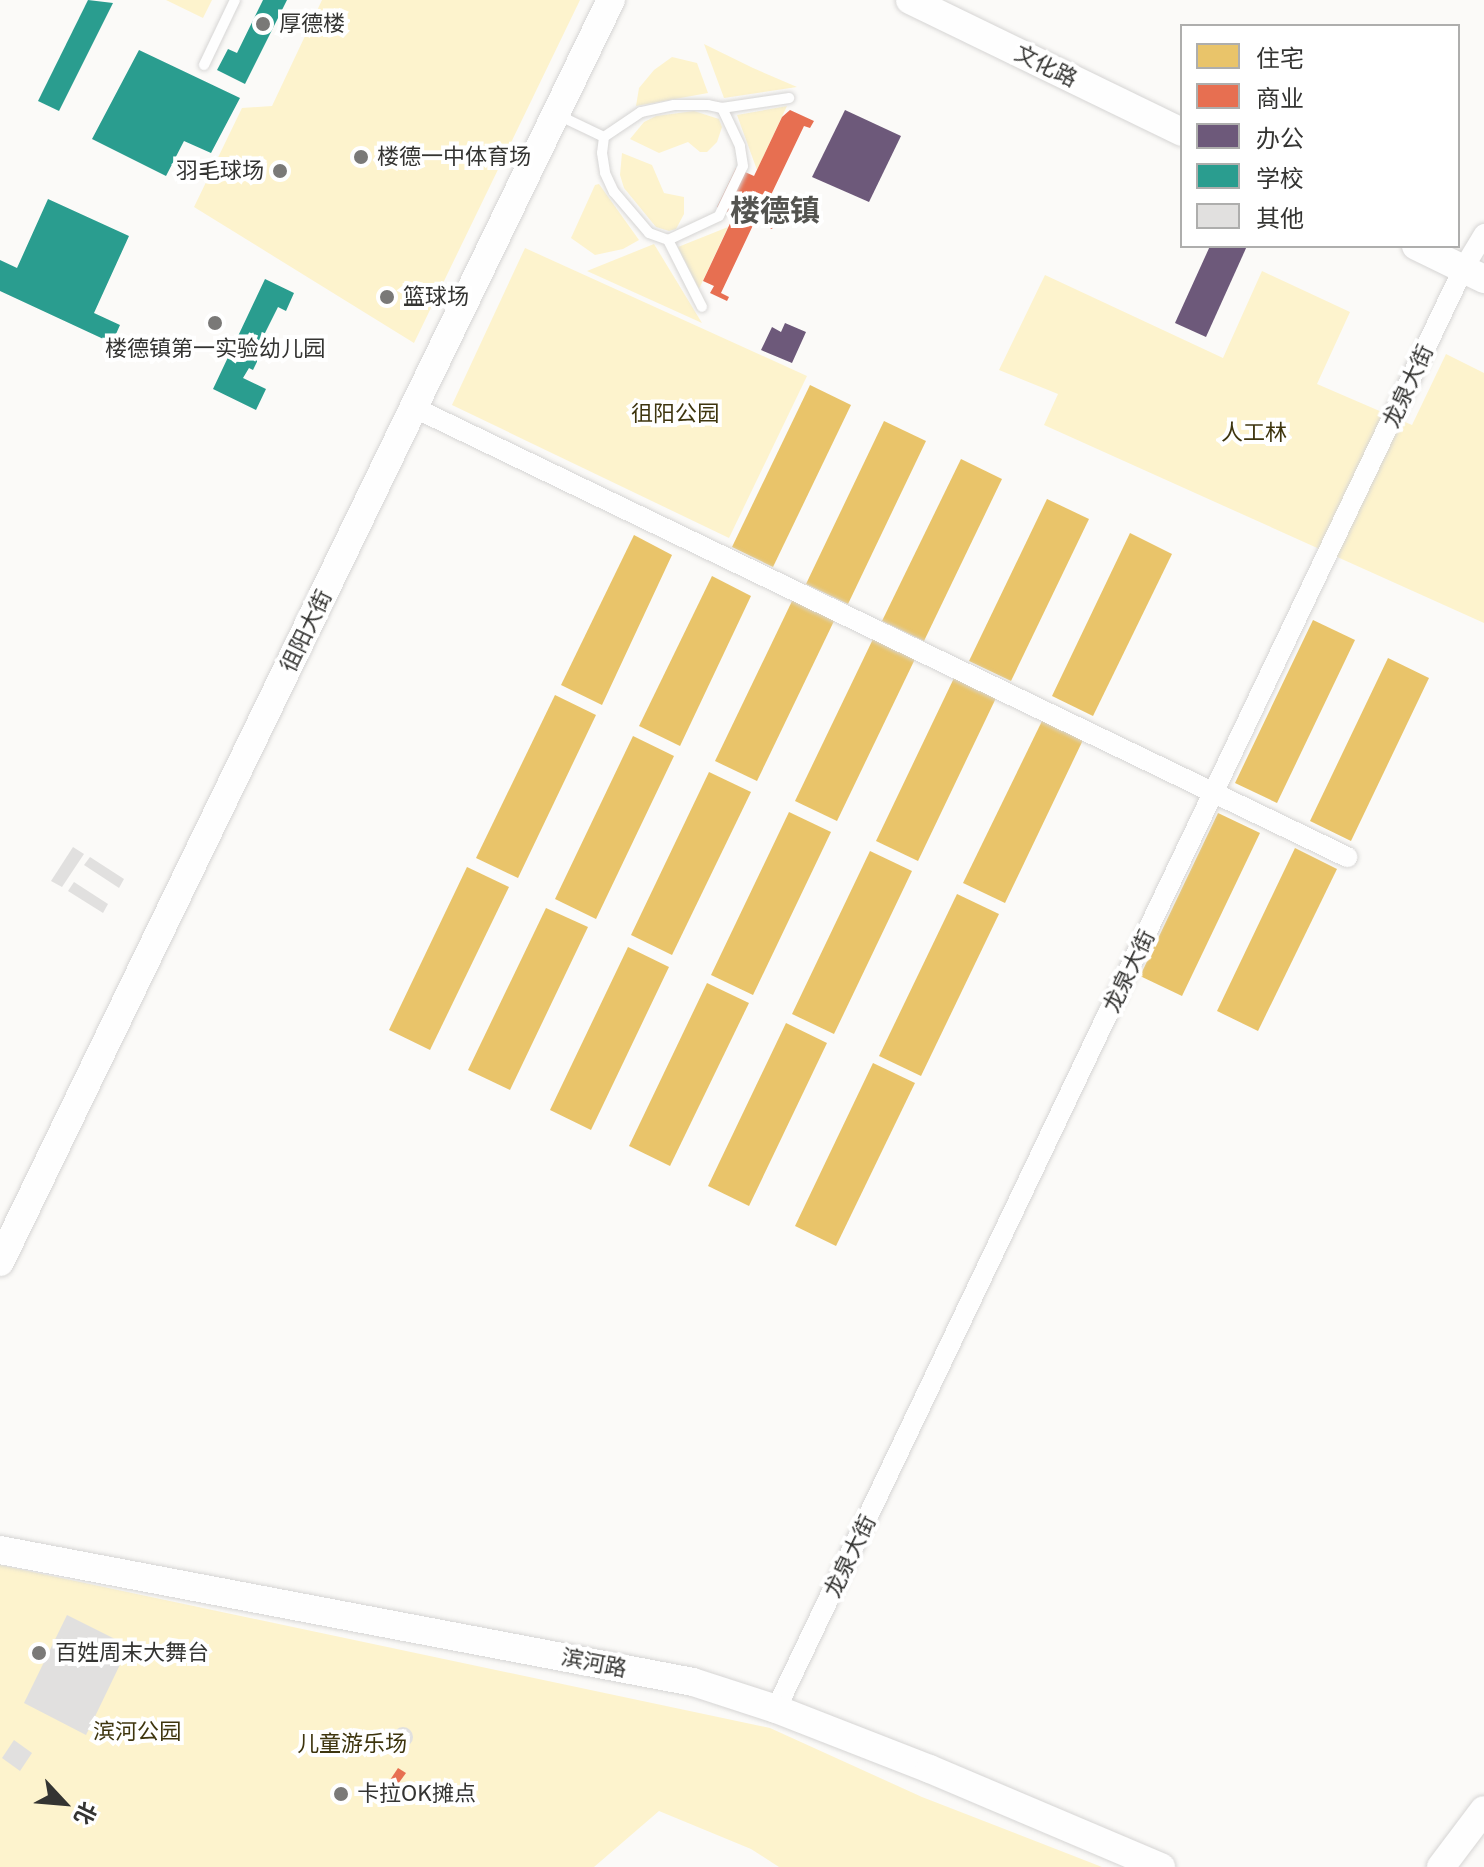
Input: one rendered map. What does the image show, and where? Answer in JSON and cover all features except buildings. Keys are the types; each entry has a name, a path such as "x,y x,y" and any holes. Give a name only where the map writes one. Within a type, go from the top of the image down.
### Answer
{"street":[{"name":"徂阳大街","path":"0,1262 611,0"},
{"name":"文化路","path":"910,0 1180,131"},
{"name":"龙泉大街","path":"776,1709 1215,792 1474,274 1484,234"},
{"path":"1420,248 1474,274"},
{"path":"415,408 1347,857"},
{"name":"滨河路","path":"0,1550 693,1682 776,1709 930,1769 1161,1867"},
{"path":"1441,1867 1484,1810"}],"lane":[{"path":"204,65 235,0"},
{"path":"702,307 668,240 649,233 614,192 605,173 602,153 604,137 641,112 674,105 722,108 789,98"},
{"path":"668,240 719,216 743,166 740,146 722,108"},
{"path":"556,114 604,137"}],"green space":[{"path":"166,0 212,0 203,18"},
{"name":"楼德一中体育场","path":"322,0 580,0 414,343 194,207 242,108 272,106"},
{"path":"704,44 753,68 797,87 724,98"},
{"path":"672,57 697,63 708,93 636,106 639,88 654,70"},
{"path":"787,106 757,170 737,115"},
{"path":"694,111 719,119 722,127 717,142 707,152 700,152 688,142 659,153 630,139 644,122 656,116"},
{"path":"622,153 652,165 664,193 684,197 684,214 676,229 669,231 656,227 624,188 620,175"},
{"path":"599,184 639,240 623,249 595,255 571,238 595,185"},
{"path":"728,227 699,289 678,247"},
{"path":"654,244 702,323 587,271"},
{"name":"徂阳公园","path":"525,248 807,376 729,538 452,405"},
{"name":"人工林","path":"1262,271 1350,312 1317,384 1412,425 1446,354 1484,373 1484,623 1044,425 1058,394 999,370 1045,275 1223,358"},
{"name":"滨河公园","path":"0,1565 770,1728 922,1797 1102,1867 779,1867 751,1849 659,1811 594,1867 0,1867"}],"place":[{"name":"厚德楼","path":"263,24"},
{"name":"楼德一中体育场","path":"361,157"},
{"name":"羽毛球场","path":"280,171"},
{"name":"篮球场","path":"387,297"},
{"name":"楼德镇第一实验幼儿园","path":"215,323"},
{"name":"百姓周末大舞台","path":"39,1653"},
{"name":"卡拉OK摊点","path":"341,1794"}],"district":[{"name":"楼德镇","path":"775,210"}],"park label":[{"name":"儿童游乐场","path":"352,1744"}]}
